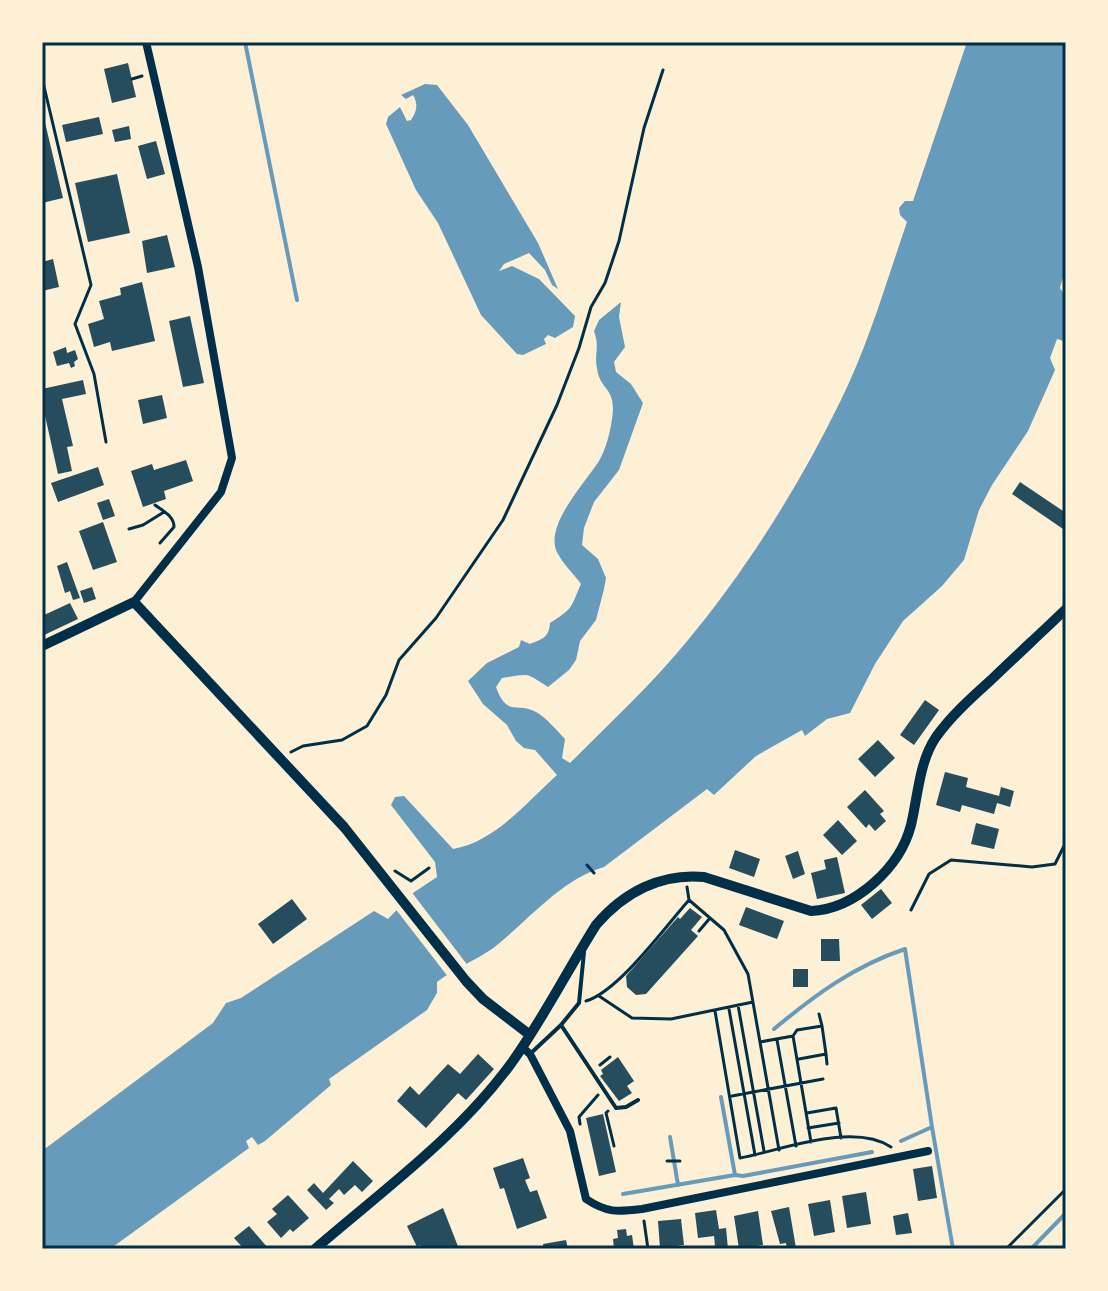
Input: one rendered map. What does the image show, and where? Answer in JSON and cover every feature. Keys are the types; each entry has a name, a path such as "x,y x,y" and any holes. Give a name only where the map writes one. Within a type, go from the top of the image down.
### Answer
{"street":[{"path":"42,646 134,602 221,492 232,458 198,267 146,42"},
{"path":"134,602 281,757 388,880 466,981 483,999 530,1035"},
{"path":"315,1249 471,1111 526,1050 530,1035 585,942 607,912 628,895 656,880 685,875 704,877 811,911 829,910 854,899 882,873 903,844 910,828 925,760 934,740 955,714 1066,609"},
{"path":"526,1050 570,1131 586,1199 602,1210 642,1209 928,1151"}],"lane":[{"path":"526,1050 561,1025 579,1003 585,942"},
{"path":"561,1025 616,1108 626,1107 638,1100"}],"path":[{"path":"281,757 303,746 342,740 367,726 386,695 399,660 436,618 503,520 557,405 591,307 605,283 619,241 644,128 663,70"},
{"path":"42,78 91,285 75,324 94,374 106,442"},
{"path":"155,505 175,524 160,543"},
{"path":"129,529 143,525 164,512"},
{"path":"911,910 929,874 951,860 1032,867 1055,864 1066,842"},
{"path":"587,865 594,873"},
{"path":"388,880 395,871 411,881 429,868"},
{"path":"688,893 689,900 724,930 748,974 779,1150"},
{"path":"579,1003 599,996 619,979 689,900"},
{"path":"699,931 710,918"},
{"path":"599,996 632,1018 671,1019 753,1002"},
{"path":"738,1005 764,1153"},
{"path":"729,1007 755,1155"},
{"path":"715,1011 740,1158 851,1136 880,1140 903,1155"},
{"path":"819,1014 827,1064"},
{"path":"811,1143 793,1036 797,1030 822,1026"},
{"path":"760,1042 793,1036"},
{"path":"777,1039 796,1146"},
{"path":"797,1059 826,1054"},
{"path":"591,1071 610,1057"},
{"path":"731,1096 823,1079"},
{"path":"570,1131 581,1128 579,1117 604,1089"},
{"path":"805,1113 836,1108 841,1138"},
{"path":"606,1113 614,1146"},
{"path":"808,1128 839,1123"},
{"path":"667,1161 680,1161"},
{"path":"1006,1249 1066,1189"},
{"path":"642,1209 648,1249"}],"water":[{"path":"967,42 1066,42 1066,267 1060,288 1067,306 1067,328 1064,341 1057,339 1050,358 1055,370 1028,431 979,510 964,560 942,586 903,621 875,664 850,713 827,719 805,736 802,730 756,756 714,795 707,789 604,867 559,891 492,949 437,982 437,993 427,1010 329,1079 331,1085 265,1141 258,1145 252,1137 246,1141 249,1148 110,1249 42,1249 42,1151 213,1023 226,1003 241,998 374,911 388,919 413,893 437,877 435,862 391,805 395,797 404,796 453,849 482,839 496,830 557,775 535,750 524,748 516,741 507,725 483,704 468,681 487,663 519,647 521,640 530,644 544,637 550,623 571,606 581,584 558,554 556,531 568,505 599,461 607,441 613,408 610,395 599,376 594,331 599,320 621,302 619,317 625,347 614,362 616,372 631,384 643,403 619,470 594,502 584,528 582,545 598,559 606,578 596,620 580,641 576,660 569,670 548,687 523,675 502,678 496,687 508,706 529,709 551,724 565,739 562,758 570,763 660,672 710,613 789,496 859,360 907,222 900,215 899,208 905,201 913,201"},
{"path":"425,84 437,85 468,125 538,243 558,289 529,253 504,264 499,271 512,266 539,279 575,316 573,327 555,338 548,335 544,339 546,344 523,355 517,354 481,315 438,223 416,190 386,124 388,117 400,107 407,121 411,120 416,108 415,99 413,95 406,99 401,95"}],"pier":[{"path":"410,890 469,967 449,978 394,907"}],"building":[{"path":"128,63 136,97 112,103 104,69"},
{"path":"42,110 63,198 42,203"},
{"path":"99,117 103,134 66,142 62,125"},
{"path":"129,126 131,139 115,142 112,130"},
{"path":"156,141 165,174 147,179 138,146"},
{"path":"117,174 130,233 88,242 75,183"},
{"path":"167,235 175,267 147,273 142,241"},
{"path":"53,259 59,287 42,291 42,262"},
{"path":"142,282 155,341 112,351 110,342 94,347 88,324 104,319 99,301 121,295 120,288"},
{"path":"190,316 204,383 183,387 169,321"},
{"path":"66,347 67,353 75,350 78,359 71,368 69,363 57,366 53,352"},
{"path":"83,380 86,394 62,399 73,446 67,447 72,471 58,474 42,402 42,389"},
{"path":"162,395 167,418 143,424 138,400"},
{"path":"186,460 193,481 164,491 166,499 143,507 131,471 152,464 154,470"},
{"path":"98,467 104,485 58,502 51,483"},
{"path":"1020,482 1066,513 1066,531 1012,494"},
{"path":"109,499 115,516 103,520 97,503"},
{"path":"103,522 117,562 93,570 79,531"},
{"path":"67,562 80,598 73,600 70,591 65,593 57,566"},
{"path":"92,587 96,599 84,603 80,591"},
{"path":"70,603 78,619 42,636 42,616"},
{"path":"925,700 939,710 914,745 900,735"},
{"path":"878,740 895,758 875,777 858,759"},
{"path":"945,772 968,778 966,787 999,796 1001,787 1014,791 1010,807 997,803 994,814 962,805 960,812 936,805"},
{"path":"865,790 884,811 880,814 886,821 875,831 869,824 866,828 847,807"},
{"path":"838,820 857,841 842,855 823,835"},
{"path":"976,823 999,829 994,849 971,844"},
{"path":"735,850 760,859 754,877 729,868"},
{"path":"798,851 805,874 793,879 785,856"},
{"path":"837,857 845,893 817,899 811,873 826,869 824,860"},
{"path":"881,889 892,903 872,919 861,905"},
{"path":"292,899 307,919 273,944 258,924"},
{"path":"746,907 784,921 777,939 739,925"},
{"path":"690,908 702,917 691,930 698,936 646,994 636,995 627,987 626,976 678,917 680,919"},
{"path":"821,939 839,939 840,961 821,961"},
{"path":"793,969 808,969 808,987 793,987"},
{"path":"478,1054 494,1069 466,1100 458,1093 426,1128 397,1101 410,1086 419,1095 448,1064 460,1074"},
{"path":"618,1057 634,1081 627,1086 632,1093 619,1101 600,1076 603,1074 601,1070"},
{"path":"603,1114 616,1172 599,1176 586,1118"},
{"path":"523,1158 530,1178 525,1180 530,1192 537,1190 547,1218 517,1229 504,1188 500,1189 493,1168"},
{"path":"353,1161 373,1181 362,1192 355,1185 344,1195 339,1189 329,1199 334,1203 326,1210 307,1190 314,1183 323,1193"},
{"path":"932,1166 937,1198 918,1201 913,1169"},
{"path":"866,1192 871,1224 847,1228 842,1196"},
{"path":"288,1195 309,1218 281,1238 267,1222 277,1214 272,1209"},
{"path":"830,1200 835,1232 814,1236 808,1204"},
{"path":"789,1207 796,1248 787,1249 786,1243 780,1244 771,1211"},
{"path":"443,1208 459,1249 417,1247 407,1226"},
{"path":"716,1210 719,1229 726,1228 728,1249 704,1249 715,1246 714,1236 698,1238 695,1213"},
{"path":"758,1211 763,1245 739,1249 734,1216"},
{"path":"908,1213 912,1233 896,1235 893,1216"},
{"path":"681,1219 684,1245 660,1248 658,1221"},
{"path":"249,1226 268,1248 244,1249 234,1238"},
{"path":"626,1229 627,1236 632,1235 634,1249 614,1249 613,1239 618,1238 617,1230"},
{"path":"566,1240 568,1249 544,1249 543,1244"}],"waterway":[{"path":"245,42 297,300"},
{"path":"774,1029 836,983 869,964 905,949 932,1127 901,1141"},
{"path":"721,1097 735,1175"},
{"path":"932,1127 953,1249"},
{"path":"670,1137 678,1185"},
{"path":"623,1194 872,1152"},
{"path":"1031,1249 1066,1213"}]}
